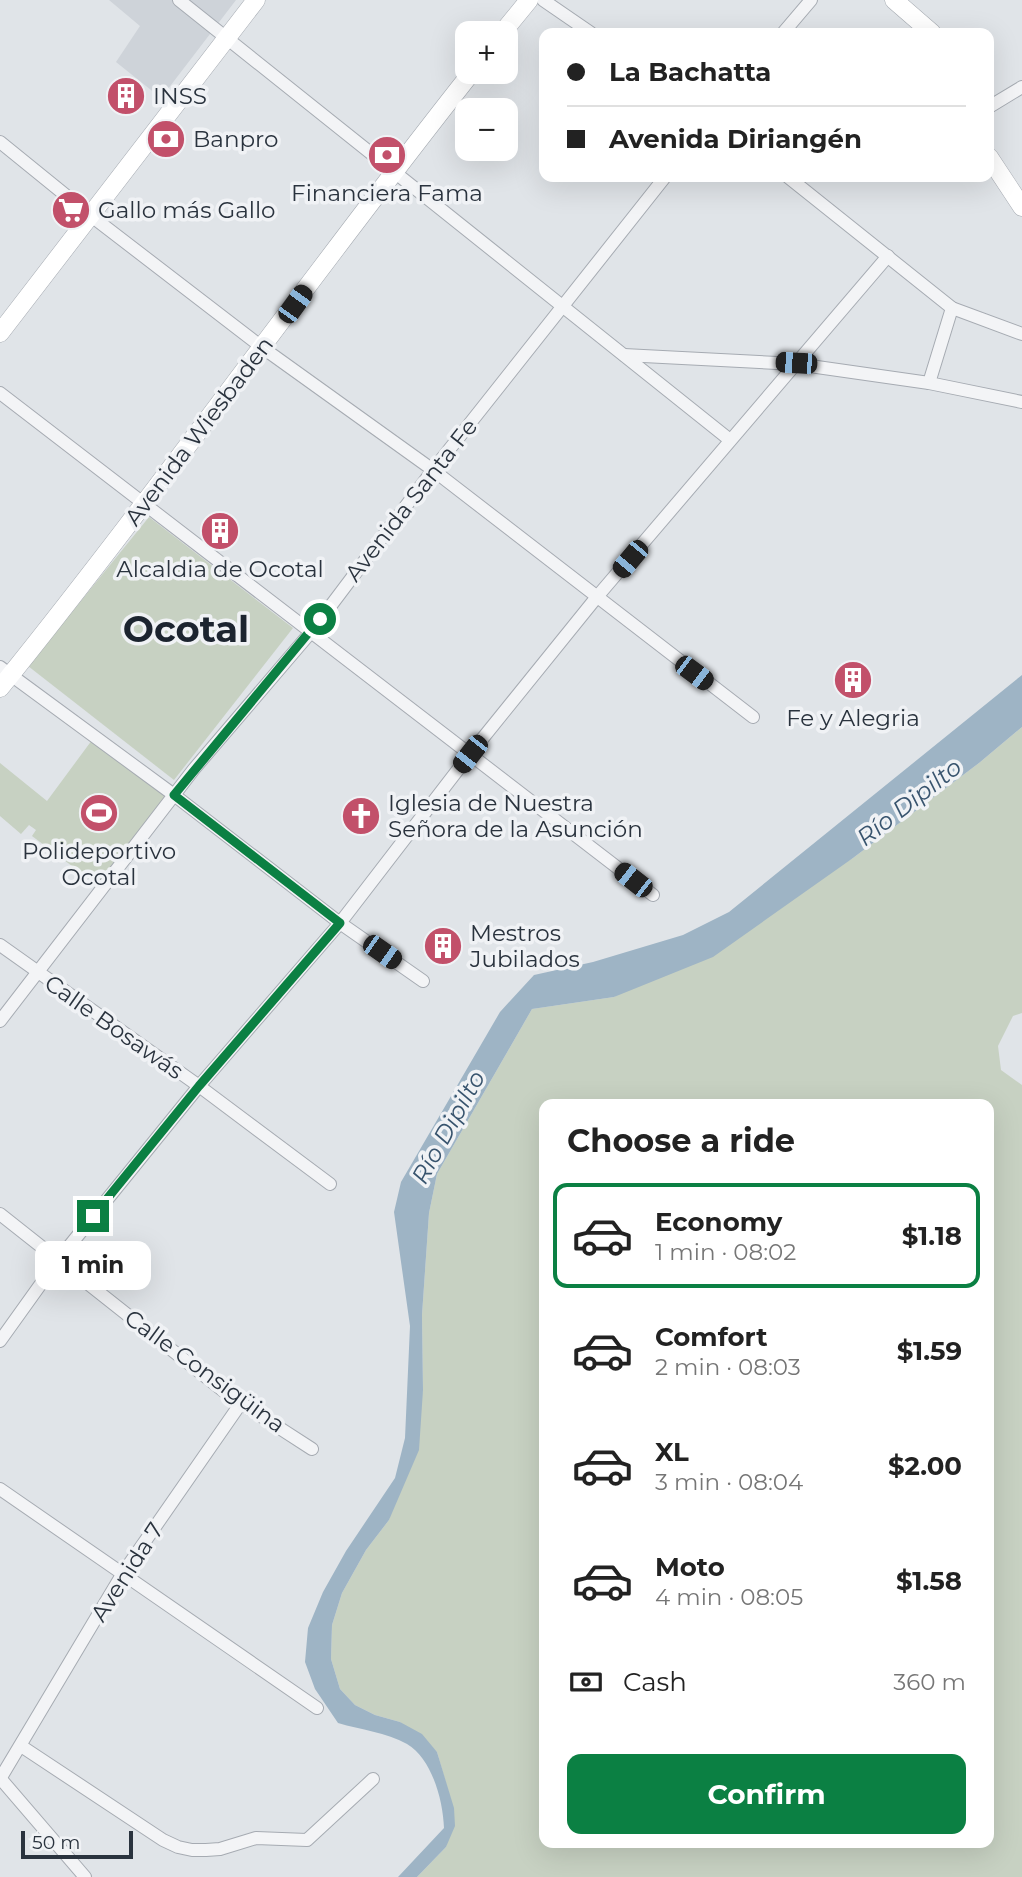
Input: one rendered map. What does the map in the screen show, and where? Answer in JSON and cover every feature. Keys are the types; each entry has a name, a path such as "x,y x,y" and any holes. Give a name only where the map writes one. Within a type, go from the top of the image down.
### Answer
{"street":[{"path":"179,0 730,440"},
{"path":"0,332 256,0"},
{"path":"512,21 529,0"},
{"path":"543,0 584,28"},
{"path":"787,28 811,0"},
{"path":"894,0 926,28"},
{"name":"Avenida Wiesbaden","path":"3,677 145,504 392,172 462,84"},
{"path":"994,104 1022,87"},
{"path":"0,142 262,348 433,471 753,717"},
{"path":"994,165 1022,207"},
{"name":"Avenida Santa Fe","path":"0,1021 174,795 311,632 433,471 661,182"},
{"path":"794,182 951,308 1022,334"},
{"path":"0,1341 58,1259 199,1086 340,923 470,754 596,598 888,256"},
{"path":"929,383 951,308"},
{"path":"624,355 796,363 929,383 1022,402"},
{"path":"0,393 653,895"},
{"path":"3,677 174,795 340,923 423,981"},
{"name":"Calle Bosawás","path":"0,944 199,1086 330,1184"},
{"name":"Calle Consigüina","path":"0,1214 241,1403 312,1449"},
{"name":"Avenida 7","path":"0,1779 123,1573 241,1403"},
{"path":"0,1489 317,1708"},
{"path":"21,1746 163,1840 192,1850 220,1849 256,1838 307,1840 373,1779"},
{"path":"0,1779 85,1877"}],"shaded area":[{"path":"109,0 236,0 161,98 116,62 140,26"}],"green space":[{"path":"149,517 293,628 174,780 28,666"},
{"path":"1022,727 1022,1013 1013,1016 998,1046 1001,1070 1022,1085 1022,1877 417,1877 446,1847 453,1808 437,1752 400,1722 375,1715 355,1705 340,1689 331,1659 332,1625 342,1593 366,1550 389,1520 423,1390 422,1315 429,1213 437,1174 532,1009 614,997 853,858 979,763"},
{"name":"Polideportivo Ocotal","path":"95,736 174,795 100,887 32,836 36,830 29,825 21,834 0,816 0,763 47,801"}],"water":[{"name":"Río Dipilto","path":"1022,675 1022,727 979,763 853,858 713,957 614,997 532,1009 437,1174 429,1213 422,1315 423,1390 419,1450 389,1520 366,1550 342,1593 332,1625 331,1659 340,1689 355,1705 375,1715 400,1722 422,1734 437,1752 454,1808 455,1826 446,1847 417,1877 398,1877 444,1828 435,1781 423,1760 407,1744 382,1734 338,1723 315,1689 305,1662 308,1628 323,1592 346,1551 395,1478 405,1438 410,1326 394,1212 401,1182 500,1012 534,975 593,962 683,935 729,912"}],"place":[{"name":"INSS","path":"126,96"},
{"name":"Banpro","path":"166,139"},
{"name":"Financiera Fama","path":"387,155"},
{"name":"Gallo más Gallo","path":"71,210"},
{"name":"Alcaldia de Ocotal","path":"220,531"},
{"name":"Fe y Alegria","path":"853,680"},
{"name":"Polideportivo Ocotal","path":"99,813"},
{"name":"Iglesia de Nuestra Señora de la Asunción","path":"361,816"},
{"name":"Mestros Jubilados","path":"443,946"}],"district":[{"name":"Ocotal","path":"186,628"}],"route":[{"path":"93,1216 199,1086 340,923 174,795 320,619"}]}
